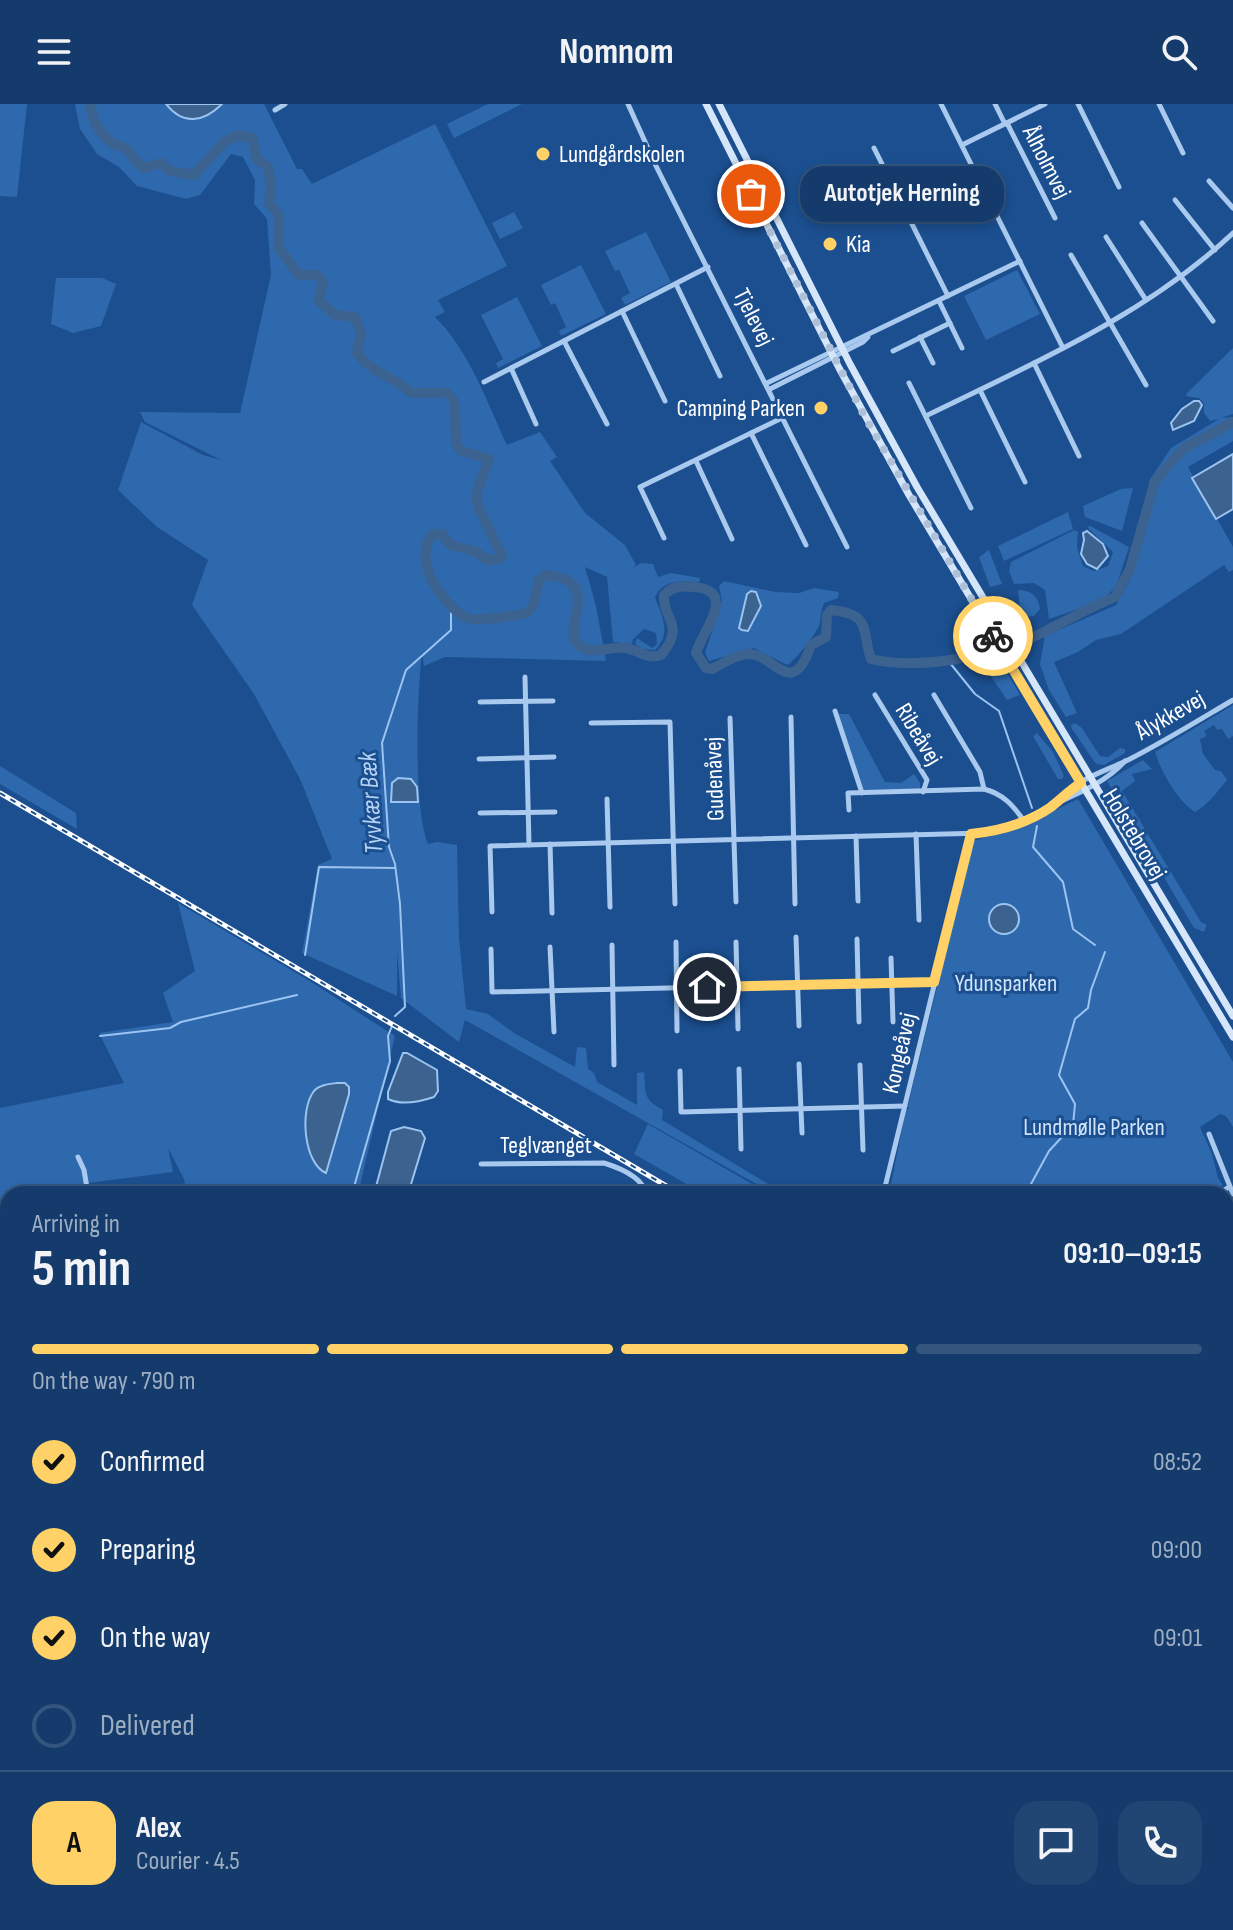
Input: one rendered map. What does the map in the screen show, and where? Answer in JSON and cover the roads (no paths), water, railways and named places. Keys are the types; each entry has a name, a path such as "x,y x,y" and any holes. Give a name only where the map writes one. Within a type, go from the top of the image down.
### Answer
{"main road":[{"name":"Holstebrovej","path":"706,104 832,354 909,495 1233,1037"},
{"name":"Holstebrovej","path":"719,104 842,349 917,487 1233,1016"},
{"path":"1204,988 1215,998 1233,1029"}],"street":[{"path":"275,110 285,104"},
{"name":"Tjelevej","path":"628,104 847,547"},
{"path":"941,104 1063,348"},
{"name":"Ålholmvej","path":"995,104 1055,218"},
{"name":"Ålholmvej","path":"962,145 1045,104"},
{"path":"1078,104 1119,187"},
{"path":"1159,104 1183,153"},
{"path":"874,148 948,296"},
{"path":"1209,181 1233,208"},
{"path":"1175,200 1215,250"},
{"path":"1142,223 1213,321"},
{"path":"926,416 1110,322 1181,276 1233,233"},
{"path":"1106,237 1146,300"},
{"path":"1071,255 1146,385"},
{"path":"768,386 842,349 863,342 869,336 1020,261"},
{"path":"484,382 708,267"},
{"path":"676,284 720,376"},
{"path":"939,301 962,348"},
{"path":"622,311 665,401"},
{"path":"893,351 950,323"},
{"path":"920,337 933,363"},
{"path":"564,341 607,424"},
{"path":"1034,363 1079,456"},
{"path":"511,368 536,424"},
{"path":"909,383 971,508"},
{"path":"980,390 1025,482"},
{"path":"664,538 640,487 784,417"},
{"path":"751,433 806,545"},
{"path":"696,461 732,539"},
{"path":"525,677 529,845"},
{"name":"Ribeåvej","path":"875,695 927,780 923,792"},
{"name":"Ribeåvej","path":"862,793 984,789 980,772 934,695"},
{"name":"Ålykkevej","path":"1083,786 1117,771 1125,761 1233,700"},
{"path":"480,702 553,701"},
{"path":"835,711 862,793 848,793 849,810"},
{"path":"791,717 795,904"},
{"name":"Gudenåvej","path":"730,718 736,902"},
{"name":"Gudenåvej","path":"591,723 670,722 675,904"},
{"path":"479,759 554,757"},
{"name":"Gudenåvej","path":"492,912 490,846 971,834 1024,821 1054,805 1062,795 1083,786"},
{"path":"984,789 1008,801 1024,821"},
{"path":"607,799 610,907"},
{"path":"480,813 555,812"},
{"path":"916,834 919,920"},
{"name":"Kongeåvej","path":"885,1186 971,834"},
{"path":"856,836 858,901"},
{"path":"550,844 552,913"},
{"path":"796,937 799,1026"},
{"path":"857,939 859,1022"},
{"path":"676,942 677,1031"},
{"path":"736,942 738,1029"},
{"path":"612,945 614,1065"},
{"path":"550,947 554,1032"},
{"path":"491,949 492,992 934,982"},
{"path":"891,958 893,1022"},
{"path":"799,1064 802,1133"},
{"path":"860,1065 863,1150"},
{"path":"739,1069 741,1149"},
{"path":"680,1071 681,1112 905,1106"},
{"path":"1209,1134 1229,1186"},
{"path":"78,1157 87,1186"},
{"name":"Teglvænget","path":"481,1164 604,1163 616,1166 643,1186"}],"waterway":[{"path":"91,104 95,121 104,136 126,149 144,168 161,163 170,171 194,175 224,142 238,135 252,138 257,159 268,167 271,188 269,203 279,215 278,247 299,275 318,275 323,282 319,301 335,315 355,317 361,334 357,353 369,366 411,393 447,393 455,402 456,445 462,451 489,459 476,495 478,506 502,556 488,560 476,552 451,545 442,534 433,534 427,544 426,556 428,570 441,595 471,619 527,613 534,604 539,580 546,575 565,579 575,587 578,597 575,641 587,650 626,648 647,656 661,655 669,645 673,629 664,595 674,588 694,587 707,590 714,596 716,604 696,653 706,668 712,669 734,657 748,654 790,673 797,670 811,645 826,637 827,615 831,610 854,615 859,620 871,659 935,662 981,654 1042,633 1115,597 1130,569 1155,481 1183,449 1233,422"},
{"name":"Tyvkær Bæk","path":"395,1016 405,1007 400,904 395,864 389,847 382,743 406,670 451,630 451,605"},
{"path":"946,658 975,694 999,711 1032,808"},
{"path":"1037,826 1033,847 1063,882 1073,929 1095,945"},
{"path":"305,955 319,867 395,868"},
{"path":"1031,1186 1049,1151 1073,1125 1075,1104 1059,1075 1075,1019 1088,1008 1105,952"},
{"path":"100,1036 170,1028 181,1022 297,995"},
{"name":"Tyvkær Bæk","path":"354,1186 390,1061 388,1036 392,1026"}],"railway":[{"path":"0,793 666,1186"}],"place":[{"name":"Lundgårdskolen","path":"543,154"},
{"name":"Autotjek Herning","path":"751,194"},
{"name":"Kia","path":"830,244"},
{"name":"Camping Parken","path":"821,408"}],"park label":[{"name":"Ydunsparken","path":"1006,983"},
{"name":"Lundmølle Parken","path":"1094,1127"}]}
